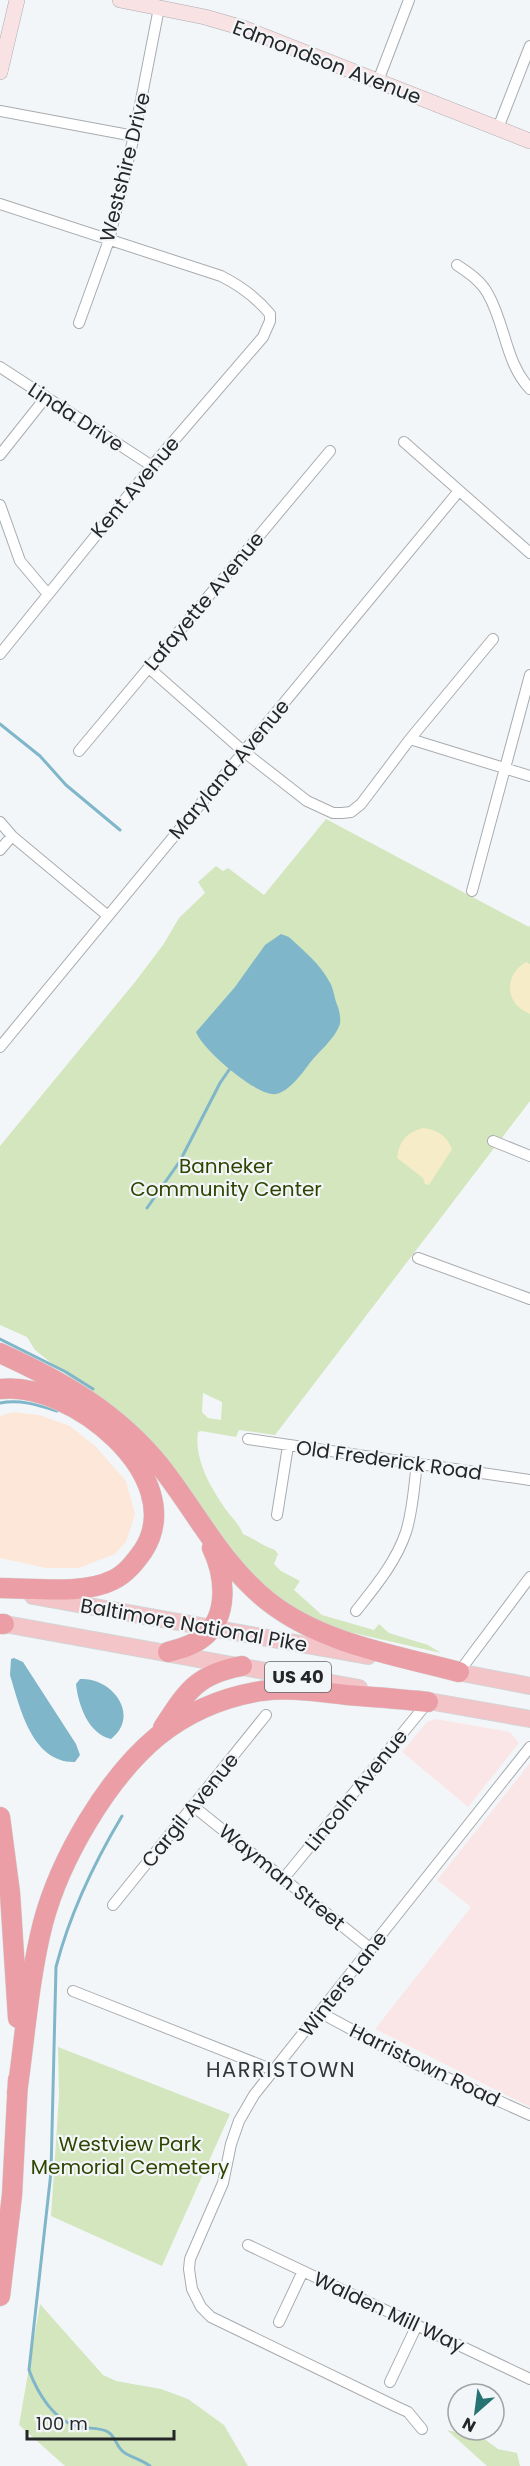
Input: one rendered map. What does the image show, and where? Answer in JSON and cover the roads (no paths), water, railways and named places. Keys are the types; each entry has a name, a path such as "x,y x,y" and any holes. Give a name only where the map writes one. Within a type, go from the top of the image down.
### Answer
{"highway":[{"path":"0,1353 63,1383 113,1417 163,1469 204,1532 249,1584 270,1602 295,1619 322,1633 459,1672"},
{"path":"0,1389 30,1389 49,1395 87,1415 106,1429 138,1466 153,1500 154,1516 146,1546 136,1560 113,1580 73,1588 0,1589"},
{"path":"168,1652 193,1644 204,1637 219,1616 223,1590 218,1563 204,1532"},
{"path":"17,2093 38,1945 53,1895 68,1860 95,1812 128,1768 159,1736 198,1682 220,1670 243,1666"},
{"path":"159,1736 216,1703 261,1691 309,1690 428,1701"},
{"path":"0,1817 10,1893 16,1970 17,2093 12,2195 0,2296"}],"main road":[{"path":"0,72 17,0"},
{"name":"Edmondson Avenue","path":"120,0 243,28 530,141"},
{"name":"Baltimore National Pike","path":"0,1589 530,1686"},
{"name":"Baltimore National Pike","path":"1,1624 168,1652 530,1719"}],"street":[{"path":"378,81 410,0"},
{"name":"Westshire Drive","path":"79,323 109,240 134,136 159,8"},
{"path":"498,128 530,46"},
{"path":"0,111 134,136"},
{"path":"0,204 109,240"},
{"name":"Kent Avenue","path":"0,654 47,593 152,466 263,337 270,321 270,314 264,306 238,285 201,269 109,240"},
{"path":"457,265 476,279 487,293 513,366 530,389"},
{"name":"Linda Drive","path":"0,367 152,466"},
{"path":"0,455 46,397"},
{"path":"404,442 458,492 530,553"},
{"name":"Lafayette Avenue","path":"79,751 330,451"},
{"name":"Maryland Avenue","path":"0,1047 458,492"},
{"path":"0,505 20,561 47,593"},
{"path":"149,668 243,751 307,801 333,813 342,813 351,812 361,804 410,739 494,639"},
{"path":"472,891 530,675"},
{"path":"410,739 530,776"},
{"path":"0,822 12,836 108,916"},
{"path":"0,850 12,836"},
{"path":"493,1141 530,1156"},
{"path":"418,1258 530,1299"},
{"name":"Old Frederick Road","path":"248,1439 530,1480"},
{"path":"277,1515 288,1446"},
{"path":"356,1611 391,1564 406,1533 417,1463"},
{"path":"459,1672 530,1577"},
{"name":"Lincoln Avenue","path":"284,1878 428,1701"},
{"name":"Cargil Avenue","path":"112,1905 266,1715"},
{"name":"Winters Lane","path":"422,2429 408,2412 211,2317 201,2307 192,2289 190,2259 223,2183 235,2132 254,2095 530,1747"},
{"name":"Wayman Street","path":"193,1806 371,1949"},
{"path":"73,1991 273,2070"},
{"name":"Harristown Road","path":"321,2013 412,2062 530,2115"},
{"name":"Walden Mill Way","path":"248,2245 530,2379"},
{"path":"279,2322 303,2271"},
{"path":"390,2382 417,2325"}],"water":[{"path":"281,934 289,937 300,947 325,975 339,1010 340,1024 338,1030 299,1077 281,1093 276,1094 256,1088 231,1070 208,1049 196,1032 235,987 265,945"},
{"path":"11,1659 23,1662 76,1744 80,1755 75,1762 60,1760 48,1753 38,1744 30,1731 18,1703 10,1675"},
{"path":"80,1679 103,1684 119,1699 123,1709 123,1719 120,1729 111,1739 103,1736 90,1725 77,1692 76,1684"}],"waterway":[{"path":"0,724 40,756 66,785 120,830"},
{"path":"147,1208 180,1161 229,1070"},
{"path":"0,1339 66,1372 93,1389"},
{"path":"0,1403 22,1402 57,1411"},
{"path":"122,1816 84,1889 68,1927 56,1967 51,2172 29,2370 48,2405 62,2419 80,2427 105,2430 113,2436 122,2451 150,2466"}],"district":[{"name":"HARRISTOWN","path":"281,2070"}],"park label":[{"name":"Banneker Community Center","path":"226,1178"},
{"name":"Westview Park Memorial Cemetery","path":"130,2156"}]}
